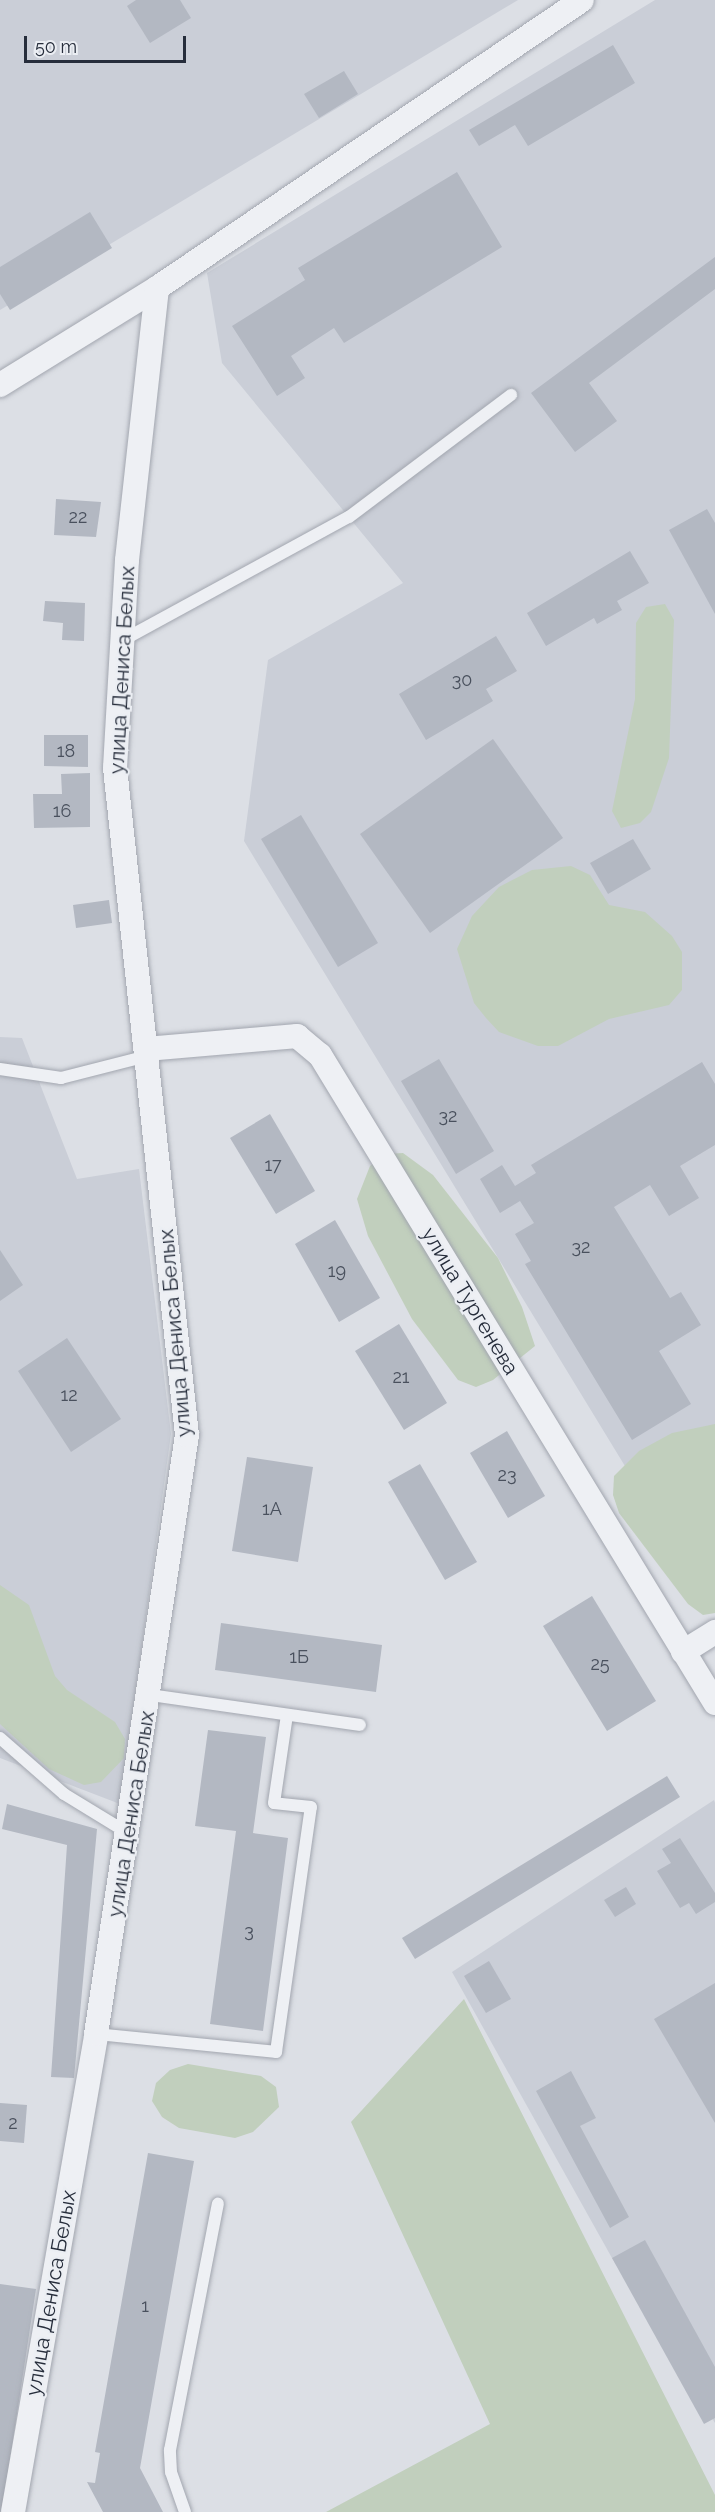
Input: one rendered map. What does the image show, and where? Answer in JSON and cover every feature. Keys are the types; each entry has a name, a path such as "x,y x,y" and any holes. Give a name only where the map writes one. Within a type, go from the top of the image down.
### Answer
{"street":[{"path":"0,385 157,288 582,0"},
{"name":"улица Дениса Белых","path":"13,2512 96,2034 150,1695 187,1435 115,768 123,640 157,288"},
{"name":"улица Тургенева","path":"146,1052 297,1036 320,1055 715,1703"},
{"path":"683,1652 715,1632"}],"lane":[{"path":"123,640 349,517 511,395"},
{"path":"0,1069 61,1078 146,1052"},
{"path":"150,1695 360,1725"},
{"path":"96,2034 276,2052 311,1808 274,1803 287,1715"},
{"path":"0,1738 64,1794 128,1833"},
{"path":"186,2512 171,2472 170,2450 218,2204"}],"shaded area":[{"path":"0,0 518,0 0,310"},
{"path":"655,0 715,0 715,1593 706,1599 244,841 268,660 403,583 222,363 207,273"},
{"path":"0,1037 22,1038 77,1179 139,1169 171,1434 120,1804 0,1758"},
{"path":"714,1800 715,2423 612,2258 452,1972"}],"green space":[{"path":"665,604 674,620 669,758 651,812 640,823 621,828 612,811 635,699 636,623 646,607"},
{"path":"571,866 590,875 609,905 645,912 672,936 682,952 682,990 669,1005 609,1019 558,1046 538,1046 499,1032 486,1018 474,1003 457,949 472,916 499,887 532,870"},
{"path":"403,1153 433,1175 498,1258 522,1307 535,1346 493,1380 476,1387 458,1380 412,1319 368,1236 357,1199 370,1166 385,1154"},
{"path":"715,1424 715,1613 703,1615 688,1604 619,1513 613,1495 614,1476 639,1451 672,1433"},
{"path":"0,1585 29,1605 55,1676 67,1690 115,1722 125,1739 124,1758 101,1782 84,1785 49,1769 0,1724"},
{"path":"464,1999 715,2495 715,2512 326,2512 490,2424 351,2122"},
{"path":"188,2064 261,2076 276,2087 279,2107 253,2132 235,2138 179,2128 162,2117 152,2101 156,2083 170,2070"}],"building":[{"path":"136,0 180,0 191,18 150,43 127,6"},
{"path":"613,45 635,83 528,146 515,125 479,146 469,130"},
{"path":"344,71 358,94 319,118 304,94"},
{"path":"457,172 502,247 344,343 334,328 291,356 305,378 277,396 232,326 305,280 298,268"},
{"path":"90,212 112,248 10,310 0,294 0,267"},
{"path":"715,257 715,289 589,383 617,421 575,452 531,393"},
{"path":"56,499 101,502 96,537 54,535"},
{"path":"707,509 715,523 715,614 669,530"},
{"path":"630,551 649,583 617,601 622,610 597,624 594,618 546,646 527,613"},
{"path":"45,601 85,603 84,641 62,640 63,623 43,621"},
{"path":"496,636 517,671 486,689 493,701 426,740 399,694"},
{"path":"44,735 88,735 88,767 44,766"},
{"path":"493,739 563,838 430,933 360,834"},
{"path":"90,773 90,827 34,828 33,794 62,794 61,774"},
{"path":"301,815 378,943 338,967 261,839"},
{"path":"633,839 651,869 608,894 590,863"},
{"path":"109,900 112,923 76,928 73,905"},
{"path":"439,1059 494,1151 456,1174 401,1081"},
{"path":"702,1062 715,1084 715,1145 680,1166 699,1198 669,1216 650,1185 614,1207 670,1298 681,1292 701,1325 659,1351 691,1404 632,1440 525,1264 531,1261 515,1234 534,1223 520,1201 500,1213 480,1179 502,1165 515,1186 536,1173 531,1165"},
{"path":"270,1114 315,1191 276,1214 230,1138"},
{"path":"335,1220 380,1298 339,1322 295,1244"},
{"path":"0,1250 23,1285 0,1301"},
{"path":"399,1324 447,1403 404,1430 355,1351"},
{"path":"67,1338 121,1419 71,1452 18,1371"},
{"path":"507,1431 545,1496 508,1518 470,1453"},
{"path":"247,1457 313,1467 298,1562 232,1551"},
{"path":"420,1464 477,1562 445,1580 388,1482"},
{"path":"592,1596 656,1701 607,1731 543,1626"},
{"path":"221,1623 382,1645 376,1692 215,1670"},
{"path":"208,1730 266,1737 253,1833 288,1838 263,2031 210,2024 236,1831 195,1826"},
{"path":"667,1776 680,1797 415,1959 402,1938"},
{"path":"7,1804 97,1829 74,2078 51,2077 67,1845 2,1829"},
{"path":"680,1838 715,1893 715,1902 696,1914 689,1903 680,1908 657,1871 671,1863 662,1849"},
{"path":"626,1887 636,1904 615,1917 604,1900"},
{"path":"489,1961 511,1999 486,2013 464,1976"},
{"path":"715,1983 715,2123 654,2019"},
{"path":"571,2071 596,2118 580,2126 629,2217 610,2228 536,2091"},
{"path":"0,2103 27,2105 24,2143 0,2141"},
{"path":"148,2153 194,2161 140,2468 163,2512 103,2512 87,2482 95,2483 100,2453 95,2452"},
{"path":"645,2240 715,2367 715,2418 704,2424 612,2258"},
{"path":"0,2284 36,2289 2,2512 0,2512"}]}
